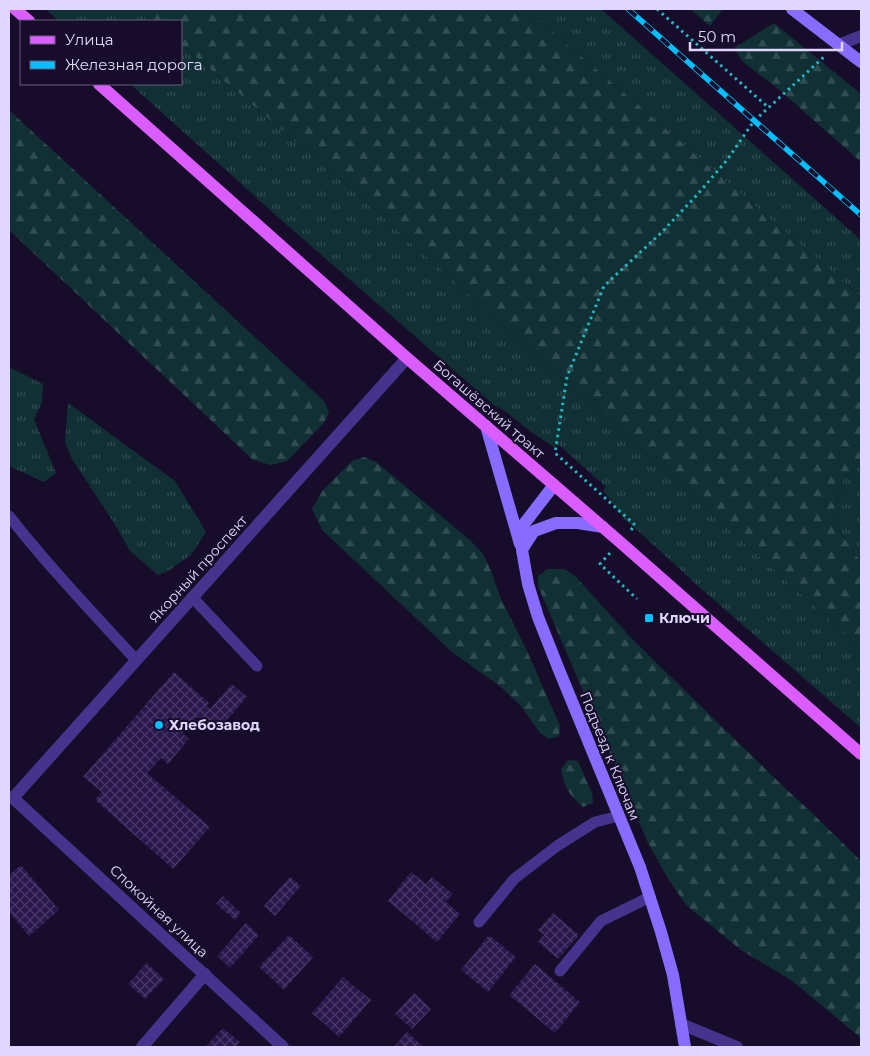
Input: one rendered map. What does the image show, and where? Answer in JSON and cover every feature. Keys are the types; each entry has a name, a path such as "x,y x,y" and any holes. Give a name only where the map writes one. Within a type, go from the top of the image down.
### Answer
{"main road":[{"path":"15,9 28,20"},
{"name":"Богашёвский тракт","path":"100,85 407,358 554,484 861,754"}],"street":[{"path":"792,9 861,62"},
{"path":"838,45 861,36"},
{"name":"Якорный проспект","path":"11,798 407,358"},
{"path":"486,426 522,550"},
{"name":"Подъезд к Ключам","path":"554,484 524,524 522,550 528,584 538,617 640,867 650,896 673,975 685,1047"},
{"path":"522,550 534,531 556,523 578,523 603,527"},
{"name":"Спокойная улица","path":"11,798 283,1047"},
{"path":"142,1047 205,974"},
{"path":"681,1024 737,1047"}],"lane":[{"path":"9,516 36,551 136,660"},
{"path":"192,597 257,666"},
{"path":"480,922 514,879 557,846 595,822 618,816"},
{"path":"560,971 601,921 650,896"}],"path":[{"path":"657,9 768,108"},
{"path":"630,531 635,525 555,453 566,377 604,286 661,233 697,195 727,160 754,121 838,45"},
{"path":"613,550 600,564 637,599"}],"green space":[{"path":"45,9 140,9 154,20 58,20"},
{"path":"140,9 526,9 861,297 861,465 844,476 834,511 841,533 861,562 861,648 347,185 182,45 182,20 154,20"},
{"path":"526,9 601,9 861,240 861,297"},
{"path":"690,9 720,9 722,10 710,26"},
{"path":"774,23 861,94 861,162 776,87 743,62 734,48"},
{"path":"182,45 347,185 861,648 861,728 624,519 603,490 606,487 559,445 554,447 531,432 505,411 495,406 279,218 131,85 182,85"},
{"path":"9,110 324,401 329,413 323,424 287,461 271,465 253,460 9,230"},
{"path":"9,367 43,384 42,402 34,419 56,473 44,482 9,466"},
{"path":"68,403 175,481 206,532 191,555 168,571 158,575 130,551 72,459 65,443"},
{"path":"364,457 376,462 470,540 483,554 501,599 527,651 560,726 559,736 549,739 540,733 521,706 501,687 452,652 322,530 312,509 323,490 352,461"},
{"path":"861,465 861,562 841,533 834,511 844,476"},
{"path":"548,569 564,569 575,576 634,641 861,861 861,1038 791,980 741,950 686,905 667,877 648,843 538,586 538,576"},
{"path":"568,760 578,761 592,793 593,803 583,807 568,790 561,769"}],"building":[{"path":"174,672 209,703 206,706 210,709 232,684 247,697 221,727 213,720 208,726 197,717 182,733 189,739 168,764 161,758 147,773 210,827 173,869 95,800 102,792 83,777"},
{"path":"21,865 59,910 29,936 9,912 9,875"},
{"path":"411,872 426,884 432,877 453,894 446,902 460,914 437,942 388,901"},
{"path":"290,877 301,886 275,916 264,906"},
{"path":"223,896 241,913 235,920 216,904"},
{"path":"553,913 579,935 558,959 538,942 544,935 538,930"},
{"path":"246,923 259,935 230,968 217,956"},
{"path":"289,935 313,957 284,990 259,967"},
{"path":"489,935 516,957 488,992 461,970"},
{"path":"147,963 164,979 145,999 128,984"},
{"path":"535,964 580,1002 555,1033 509,995"},
{"path":"343,977 371,1000 339,1037 312,1013"},
{"path":"414,993 431,1009 412,1029 395,1014"},
{"path":"223,1028 240,1042 235,1047 205,1047"},
{"path":"407,1032 424,1047 394,1047"}],"railway":[{"path":"628,9 861,215"}],"place":[{"name":"Ключи","path":"649,618"},
{"name":"Хлебозавод","path":"159,725"}]}
